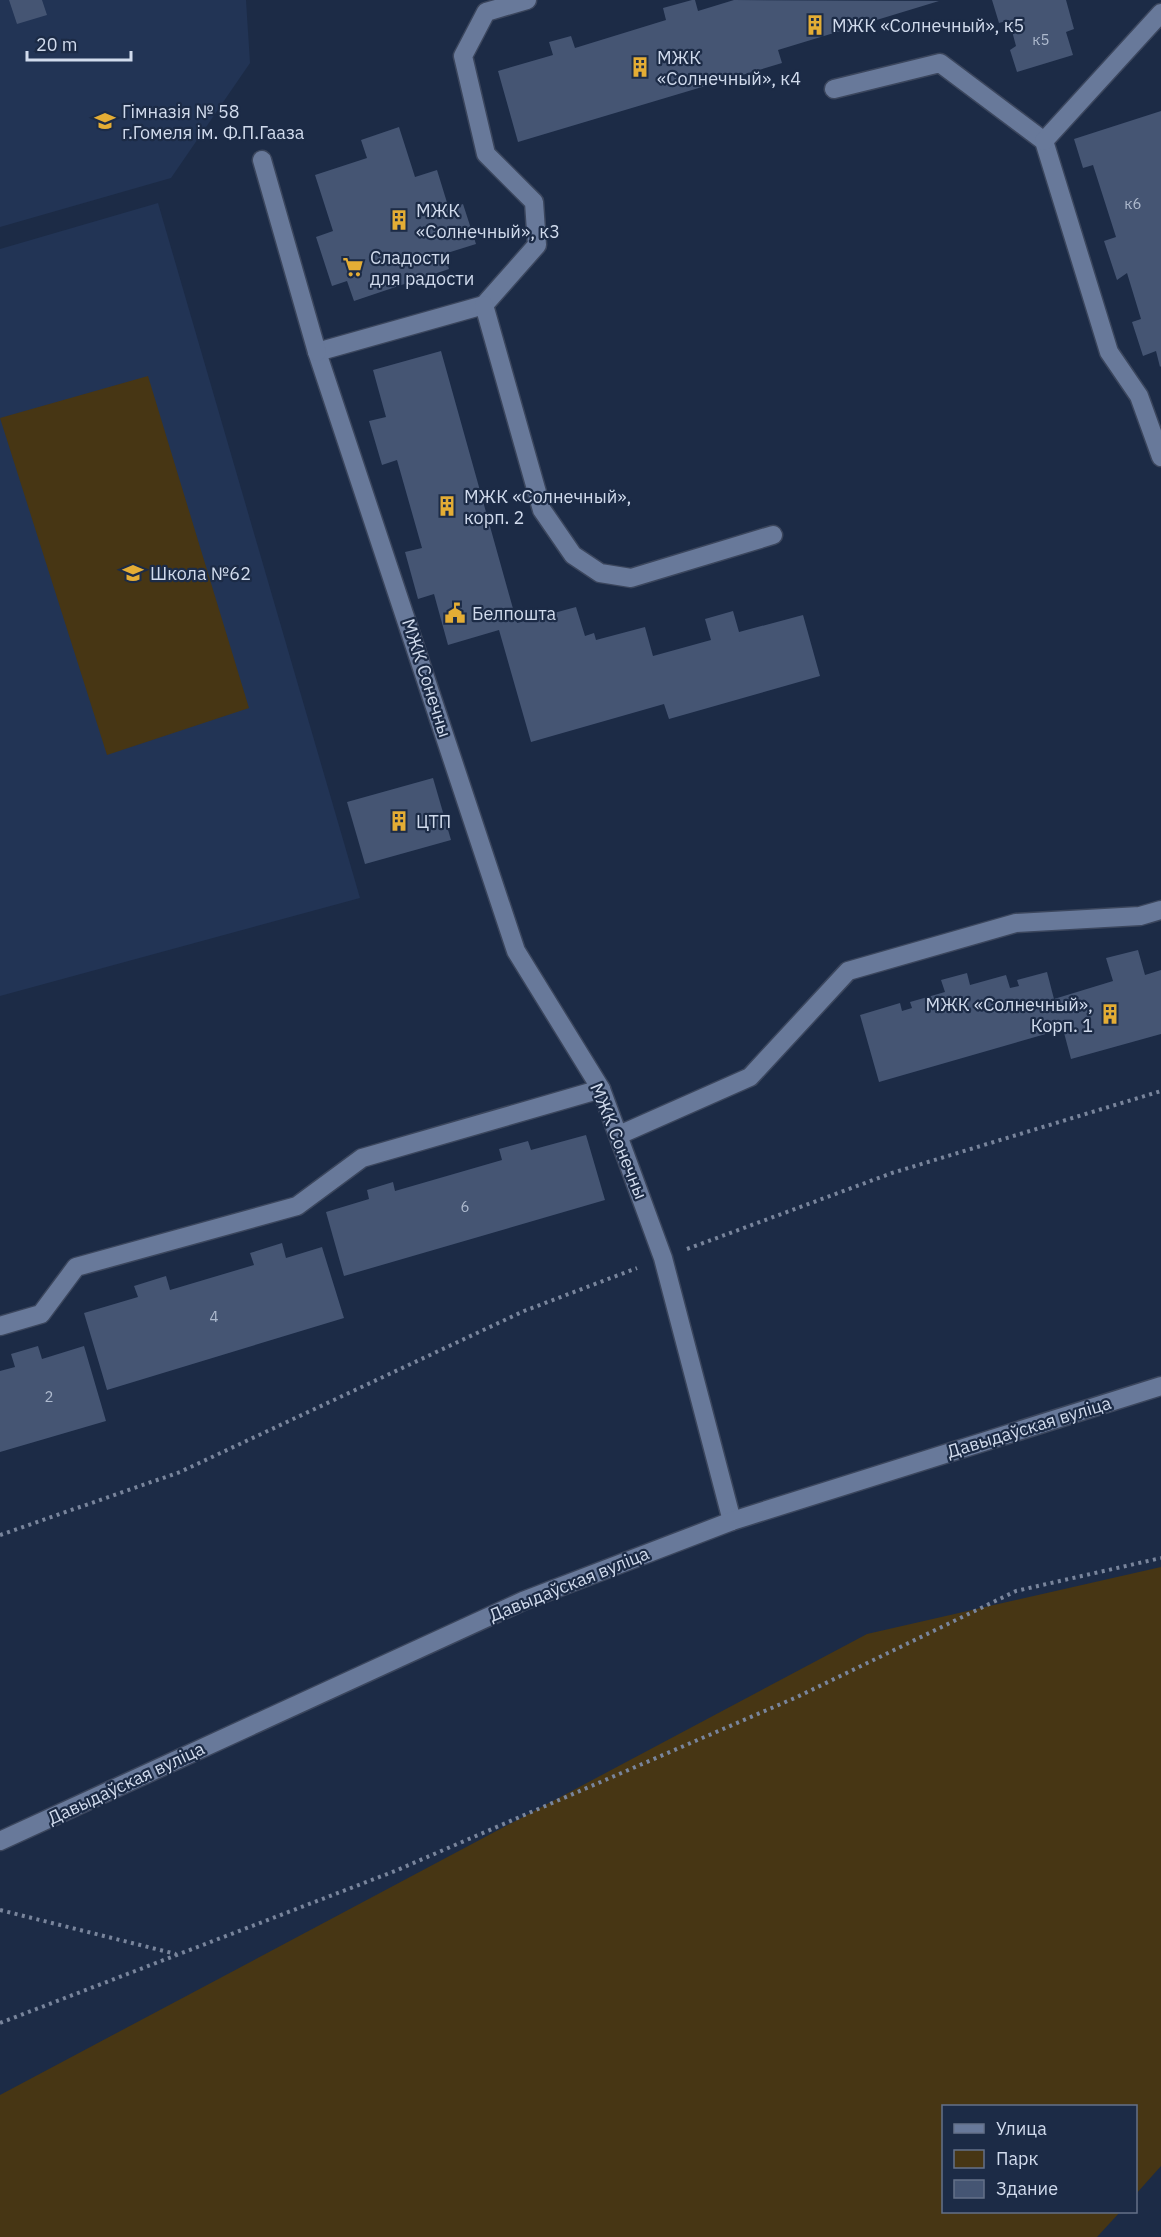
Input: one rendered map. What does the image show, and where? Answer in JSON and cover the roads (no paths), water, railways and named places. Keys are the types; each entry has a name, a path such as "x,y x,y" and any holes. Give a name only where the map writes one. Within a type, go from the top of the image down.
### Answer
{"street":[{"path":"317,352 484,305 537,245 534,202 486,154 463,56 486,12 526,0"},
{"path":"1044,141 1161,13"},
{"path":"834,89 940,63 1044,141 1109,352 1139,396 1161,457"},
{"name":"МЖК Сонечны","path":"262,160 317,352 516,951 601,1089 620,1135 663,1258 732,1521"},
{"path":"484,305 542,510 573,555 600,573 631,578 772,535"},
{"path":"620,1135 750,1077 848,971 1016,922 1140,916 1161,910"},
{"path":"0,1326 41,1314 76,1267 297,1206 362,1158 601,1089"},
{"name":"Давыдаўская вуліца","path":"0,1840 523,1600 732,1521 1161,1386"}],"place":[{"name":"МЖК «Солнечный», к5","path":"815,25"},
{"name":"МЖК «Солнечный», к4","path":"640,67"},
{"name":"Гімназія № 58 г.Гомеля ім. Ф.П.Гааза","path":"105,121"},
{"name":"МЖК «Солнечный», к3","path":"399,220"},
{"name":"Сладости для радости","path":"353,267"},
{"name":"МЖК «Солнечный», корп. 2","path":"447,506"},
{"name":"Школа №62","path":"133,573"},
{"name":"Белпошта","path":"455,613"},
{"name":"ЦТП","path":"399,821"},
{"name":"МЖК «Солнечный», Корп. 1","path":"1110,1014"}]}
